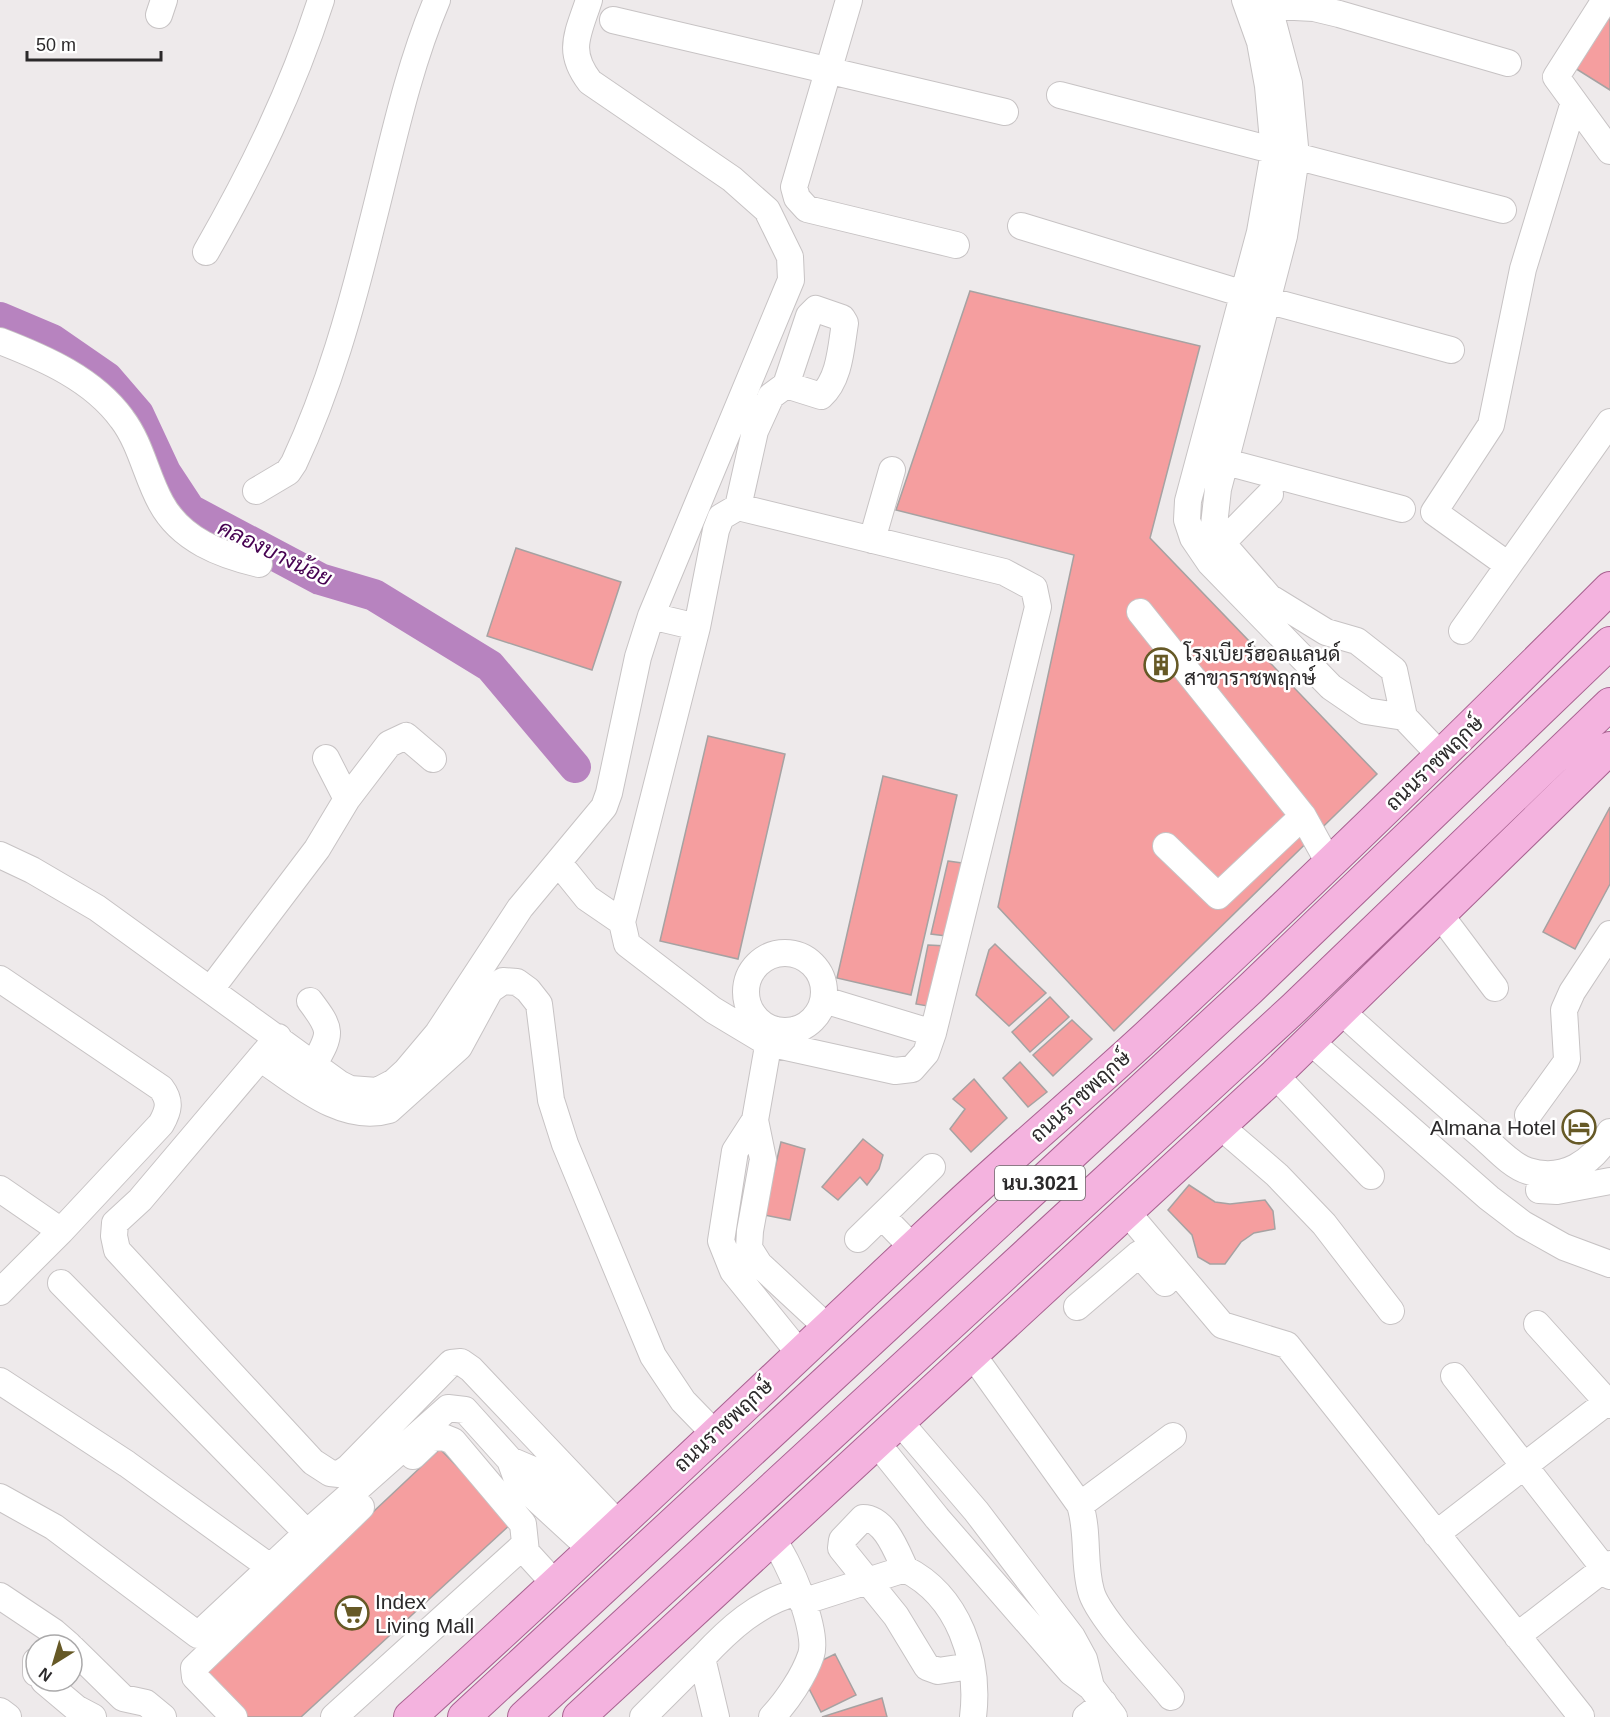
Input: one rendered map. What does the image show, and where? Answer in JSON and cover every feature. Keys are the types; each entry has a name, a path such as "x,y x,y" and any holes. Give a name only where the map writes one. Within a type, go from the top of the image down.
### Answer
{"main road":[{"name":"ถนนราชพฤกษ์","path":"410,1717 556,1585 714,1433 913,1248 1144,1038 1442,756 1610,588"},
{"name":"ถนนราชพฤกษ์","path":"464,1717 1249,990 1606,644"},
{"name":"นบ.3021","path":"524,1717 1294,1008 1610,704"},
{"path":"1567,788 1610,731"},
{"path":"579,1717 772,1539 881,1448 899,1421 1275,1075 1610,748"},
{"path":"601,1543 618,1537 722,1458 770,1434"}],"street":[{"path":"206,252 243,187 288,94 321,0"},
{"path":"256,491 288,472 294,463 332,372 412,63 437,0"},
{"path":"260,1058 299,1085 340,1107 378,1113 389,1110 459,1047 481,1005 486,980 504,932 520,908 604,807 609,794 638,657 651,616 791,280 790,257 767,210 732,179 590,82 578,66 576,50 588,0"},
{"path":"849,0 794,188 797,198 807,209 956,245"},
{"path":"1605,0 1556,77 1610,151"},
{"path":"1251,2 1314,8 1508,63"},
{"path":"1251,2 1289,83 1284,236 1224,466 1214,525 1222,543 1269,597 1326,632 1358,640 1394,670 1404,717 1442,756"},
{"path":"613,20 1005,112"},
{"path":"1060,95 1503,210"},
{"path":"1508,565 1434,512 1491,425 1523,269 1574,102"},
{"path":"1285,155 1260,232 1188,501 1186,520 1193,538 1210,563 1331,687 1366,711 1404,717"},
{"path":"1021,226 1268,301 1451,350"},
{"path":"0,340 46,359 99,395 122,419 136,444 161,504 175,521 201,544 225,556 259,564"},
{"path":"738,507 755,431 771,396 786,385"},
{"path":"1462,631 1610,422"},
{"path":"1198,464 1224,466 1402,509"},
{"path":"872,540 891,470"},
{"path":"1222,543 1270,494"},
{"path":"738,507 1004,572 1028,584 1037,596 1038,607 933,1034 920,1063 904,1072 770,1036 713,1010 639,956 627,944 622,922 697,627 711,550 721,517 738,507"},
{"path":"1140,612 1304,816 1329,863"},
{"path":"651,616 697,627"},
{"path":"211,989 317,849 347,799 375,762 398,738 406,736 413,740 433,759"},
{"path":"326,758 347,799"},
{"path":"1166,846 1218,896 1304,816"},
{"path":"0,855 32,870 97,908 350,1089 376,1091 385,1088 406,1071 486,980"},
{"path":"566,872 587,898 622,922"},
{"path":"1440,916 1495,988"},
{"path":"1528,1115 1565,1064 1567,1059 1564,1010 1572,992 1610,934"},
{"path":"770,1036 804,1026 819,1013 824,1000 822,978 809,960 788,952 766,957 751,973 746,994 753,1015 770,1036 755,1120 735,1151 721,1241 733,1271 800,1354"},
{"path":"0,979 161,1088 168,1098 166,1114 160,1124 61,1231 0,1292"},
{"path":"486,980 517,982 528,990 539,1004 551,1100 574,1165 653,1356 683,1401 714,1433"},
{"path":"824,1000 933,1034"},
{"path":"310,1001 324,1019 329,1031 328,1040 314,1064"},
{"path":"1338,1013 1460,1126 1503,1172 1536,1190 1557,1191 1610,1181"},
{"path":"278,1037 140,1200 115,1223 114,1236 117,1250 313,1462 330,1473 339,1474 348,1468 451,1363 461,1362 471,1369 601,1543"},
{"path":"1310,1041 1489,1198 1523,1224 1564,1247 1610,1264"},
{"path":"1275,1075 1371,1176"},
{"path":"755,1120 764,1159 750,1231 749,1248 759,1264 828,1328"},
{"path":"1220,1126 1277,1175 1324,1224 1391,1311"},
{"path":"1460,1126 1526,1171 1553,1176 1569,1172 1607,1146"},
{"path":"858,1239 932,1167"},
{"path":"0,1189 61,1231"},
{"path":"1127,1212 1222,1326 1287,1346 1581,1716"},
{"path":"882,1216 913,1248"},
{"path":"1077,1307 1139,1254 1188,1309"},
{"path":"1071,1263 1098,1289"},
{"path":"61,1283 307,1533"},
{"path":"1436,1534 1608,1403 1537,1324"},
{"path":"972,1354 1080,1505 1086,1525 1089,1580 1095,1603 1171,1697"},
{"path":"1454,1376 1608,1570 1518,1636"},
{"path":"0,1381 127,1464 270,1567"},
{"path":"0,1497 54,1527 198,1635 307,1533 448,1408 465,1410 510,1460 518,1482 601,1543"},
{"path":"899,1421 989,1530 1072,1637 1084,1659 1099,1706"},
{"path":"1080,1505 1173,1436"},
{"path":"234,1717 195,1677 194,1668 432,1438 443,1437 453,1441 460,1449 523,1524 524,1545 529,1557 556,1585"},
{"path":"881,1448 1099,1706"},
{"path":"971,1666 938,1671 927,1667 897,1616 842,1548 842,1540 863,1518 871,1518 879,1524 905,1569 931,1586 948,1605 962,1629 970,1652 975,1701 973,1717"},
{"path":"965,1548 989,1530"},
{"path":"772,1539 781,1549 800,1597 811,1637 811,1655 796,1683 772,1717"},
{"path":"334,1717 524,1545"},
{"path":"643,1717 663,1708 702,1658 752,1613 780,1597 800,1597 905,1569"},
{"path":"0,1596 48,1633"},
{"path":"702,1658 716,1717"},
{"path":"84,1667 124,1708 146,1703 163,1717"},
{"path":"58,1693 76,1708 93,1717"},
{"path":"0,1712 8,1717"}],"building":[{"path":"1610,6 1610,90 1570,65"},
{"name":"โรงเบียร์ฮอลแลนด์ สาขาราชพฤกษ์","path":"970,291 1200,346 1150,538 1377,774 1114,1031 998,907 1074,555 896,510"},
{"path":"516,548 621,582 592,670 487,636"},
{"path":"708,736 785,754 738,959 660,941"},
{"path":"883,776 957,795 911,995 837,978"},
{"path":"1610,807 1610,884 1575,949 1543,932"},
{"path":"948,861 969,864 954,937 931,934"},
{"path":"995,944 1046,993 1009,1026 976,995 989,950"},
{"path":"928,945 947,946 933,1007 916,1004"},
{"path":"1050,997 1069,1017 1030,1052 1012,1032"},
{"path":"1072,1020 1092,1039 1053,1076 1033,1055"},
{"path":"1020,1062 1047,1092 1028,1107 1003,1078"},
{"path":"974,1079 1007,1118 971,1152 950,1129 965,1109 953,1099"},
{"path":"863,1139 883,1155 879,1169 867,1185 860,1177 838,1200 822,1187"},
{"path":"781,1142 805,1149 790,1220 764,1215"},
{"path":"1189,1185 1215,1202 1230,1204 1265,1200 1273,1211 1275,1229 1254,1233 1241,1242 1225,1264 1210,1264 1198,1257 1192,1235 1168,1210"},
{"path":"440,1449 512,1523 301,1717 243,1717 203,1672"},
{"path":"835,1654 856,1695 821,1712 800,1671"},
{"path":"882,1698 887,1717 822,1717"}],"waterway":[{"name":"คลองบางน้อย","path":"0,318 52,340 107,378 138,414 165,472 190,510 320,579 374,595 490,666 575,767"}],"place":[{"name":"โรงเบียร์ฮอลแลนด์ สาขาราชพฤกษ์","path":"1161,665"},
{"name":"Almana Hotel","path":"1579,1127"},
{"name":"Index Living Mall","path":"352,1613"}]}
